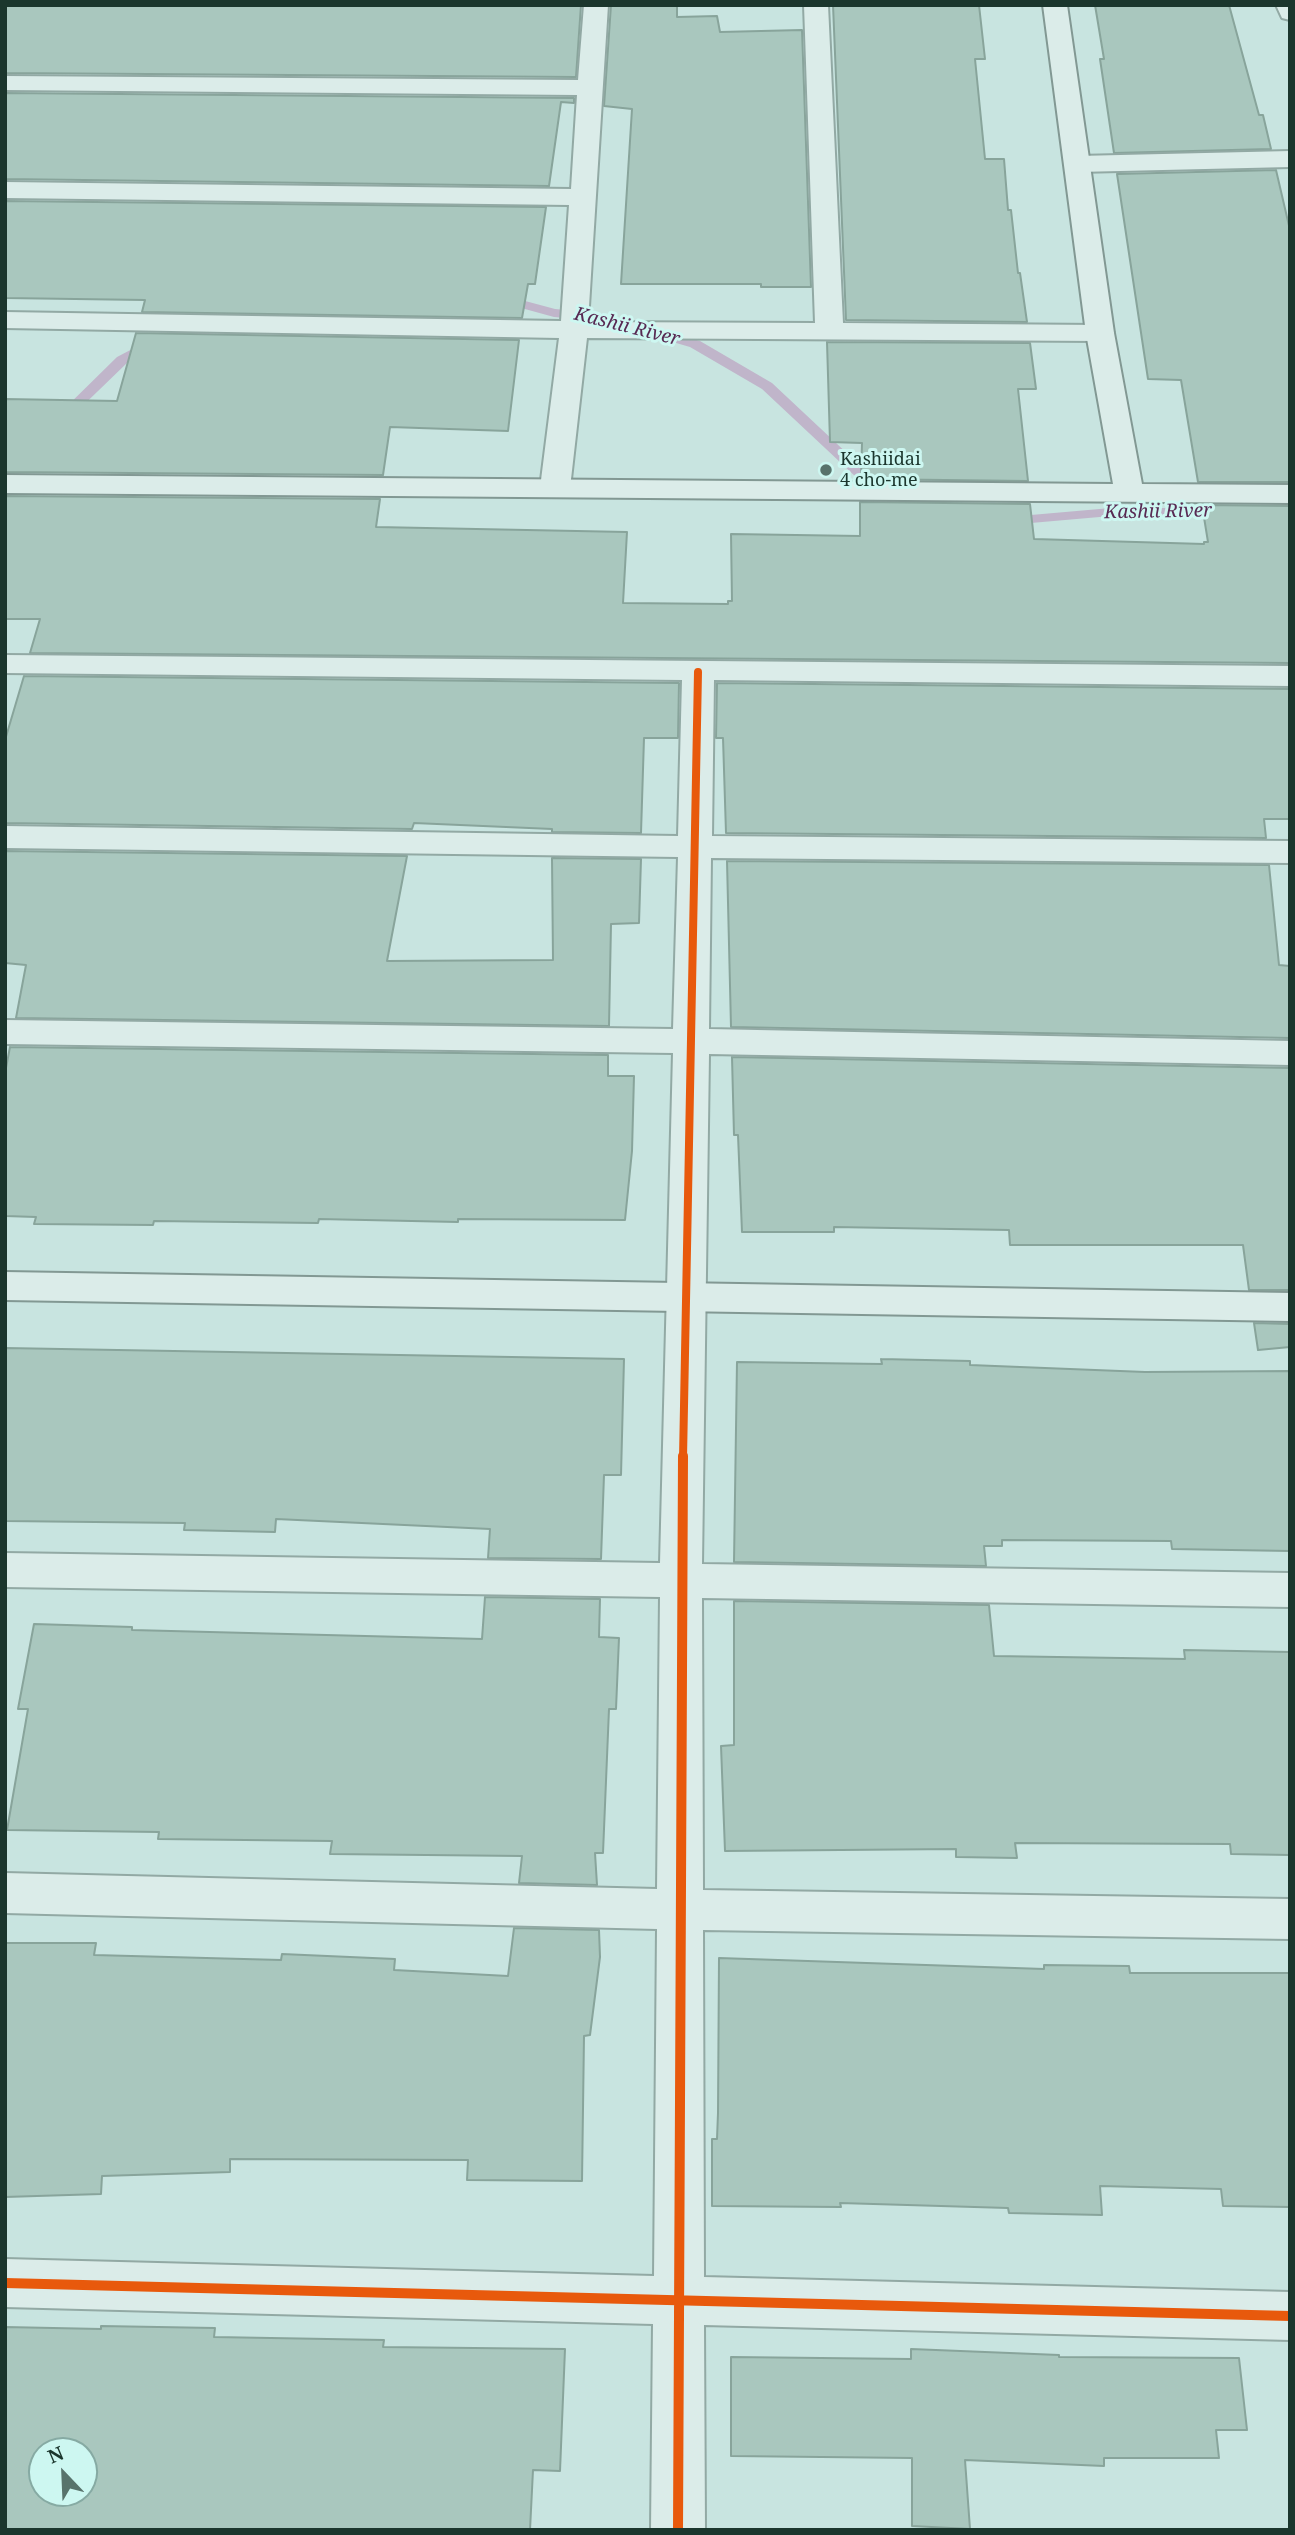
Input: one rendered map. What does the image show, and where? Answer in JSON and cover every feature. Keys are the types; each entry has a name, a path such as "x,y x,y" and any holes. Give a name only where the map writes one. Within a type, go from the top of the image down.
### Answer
{"street":[{"path":"555,488 574,330 596,5"},
{"path":"816,5 829,330"},
{"path":"1055,5 1100,333 1129,492"},
{"path":"1288,5 1290,13"},
{"path":"5,83 590,88"},
{"path":"1078,164 1290,159"},
{"path":"5,190 582,197"},
{"path":"5,320 574,330 1100,333"},
{"path":"5,485 1290,494"},
{"path":"5,664 1290,676"},
{"path":"678,2530 681,1580 698,672"},
{"path":"5,837 695,848 1290,852"},
{"path":"5,1032 691,1041 1290,1053"},
{"path":"5,1286 1290,1307"},
{"path":"5,1570 1290,1590"},
{"path":"5,1894 680,1910 1290,1919"},
{"path":"5,2283 679,2298 1290,2316"}],"building":[{"path":"5,5 581,5 576,77 5,73"},
{"path":"611,5 677,5 677,17 717,16 720,32 802,30 811,287 761,287 761,284 621,284 632,109 604,106"},
{"path":"833,5 979,5 985,59 975,59 985,159 1004,159 1008,210 1011,210 1027,322 846,320"},
{"path":"1095,5 1229,5 1271,149 1114,153"},
{"path":"5,93 574,98 574,103 561,102 549,186 5,179"},
{"path":"1276,170 1290,230 1290,482 1198,482 1181,380 1148,379 1117,174"},
{"path":"5,201 546,207 535,284 528,284 522,318 142,312 145,300 5,298"},
{"path":"136,333 519,340 508,431 390,427 383,475 5,472 5,399 117,401"},
{"path":"827,342 1030,343 1036,389 1018,389 1028,481 861,479 862,443 830,442"},
{"path":"5,496 380,499 376,527 627,532 623,603 728,604 728,601 732,601 731,534 860,536 860,502 1030,504 1034,539 1204,544 1208,542 1202,505 1290,506 1290,663 30,653 40,619 5,619"},
{"path":"24,676 679,683 678,738 644,738 641,833 552,832 552,829 414,823 412,829 5,823 5,740"},
{"path":"717,683 1290,689 1290,819 1264,819 1266,838 726,833 723,738 716,738"},
{"path":"5,851 407,856 387,961 553,960 552,858 641,859 639,923 611,924 609,1026 16,1018 26,965 5,963"},
{"path":"727,861 1269,865 1279,965 1290,966 1290,1038 731,1027"},
{"path":"10,1047 608,1055 608,1076 634,1076 632,1151 625,1220 458,1219 458,1222 319,1219 318,1223 154,1221 153,1225 34,1224 36,1217 5,1216 5,1073"},
{"path":"732,1057 1290,1068 1290,1290 1249,1290 1243,1245 1010,1245 1009,1230 834,1227 834,1232 742,1232 738,1135 734,1135"},
{"path":"1254,1323 1290,1324 1290,1347 1258,1350"},
{"path":"5,1348 624,1359 621,1475 604,1475 601,1559 488,1558 490,1529 276,1519 275,1532 184,1530 185,1523 5,1521"},
{"path":"881,1359 970,1361 970,1365 1145,1372 1290,1371 1290,1551 1172,1549 1171,1541 1002,1540 1002,1546 984,1546 986,1566 734,1562 737,1362 882,1364"},
{"path":"485,1597 600,1599 599,1637 619,1638 616,1709 609,1709 603,1853 595,1853 597,1885 519,1883 522,1856 330,1854 332,1841 158,1839 159,1832 7,1830 28,1709 18,1709 34,1624 132,1627 132,1630 482,1639"},
{"path":"734,1601 989,1605 994,1656 1185,1659 1184,1650 1290,1652 1290,1855 1231,1854 1230,1844 1015,1843 1017,1858 956,1857 956,1849 725,1851 721,1746 734,1745"},
{"path":"514,1928 599,1930 600,1957 590,2035 584,2036 582,2181 467,2180 468,2160 230,2159 230,2172 102,2176 101,2194 5,2197 5,1943 96,1943 94,1955 281,1960 282,1954 395,1959 394,1970 508,1976"},
{"path":"719,1958 1044,1969 1044,1965 1129,1966 1130,1973 1290,1973 1290,2207 1223,2206 1221,2189 1100,2186 1102,2215 1009,2213 1008,2208 840,2203 841,2207 712,2206 712,2139 717,2139 718,2113"},
{"path":"5,2327 215,2328 214,2337 384,2340 383,2347 565,2349 560,2471 533,2470 530,2530 5,2530"},
{"path":"911,2349 1059,2357 1239,2358 1247,2430 1216,2430 1219,2458 1104,2458 1104,2466 965,2460 970,2529 912,2526 912,2458 731,2456 731,2357 911,2359"}],"waterway":[{"name":"Kashii River","path":"501,303 514,302 554,313 601,317 695,344 767,386 862,475 917,502 944,508"},
{"name":"Kashii River","path":"261,321 321,313"},
{"name":"Kashii River","path":"63,417 122,360 164,338 227,327"},
{"name":"Kashii River","path":"1008,521 1111,512 1229,512"}],"cycle path":[{"path":"678,2530 681,1580 698,672"},
{"path":"5,2283 1290,2316"}],"place":[{"name":"Kashiidai 4 cho-me","path":"826,470"}]}
